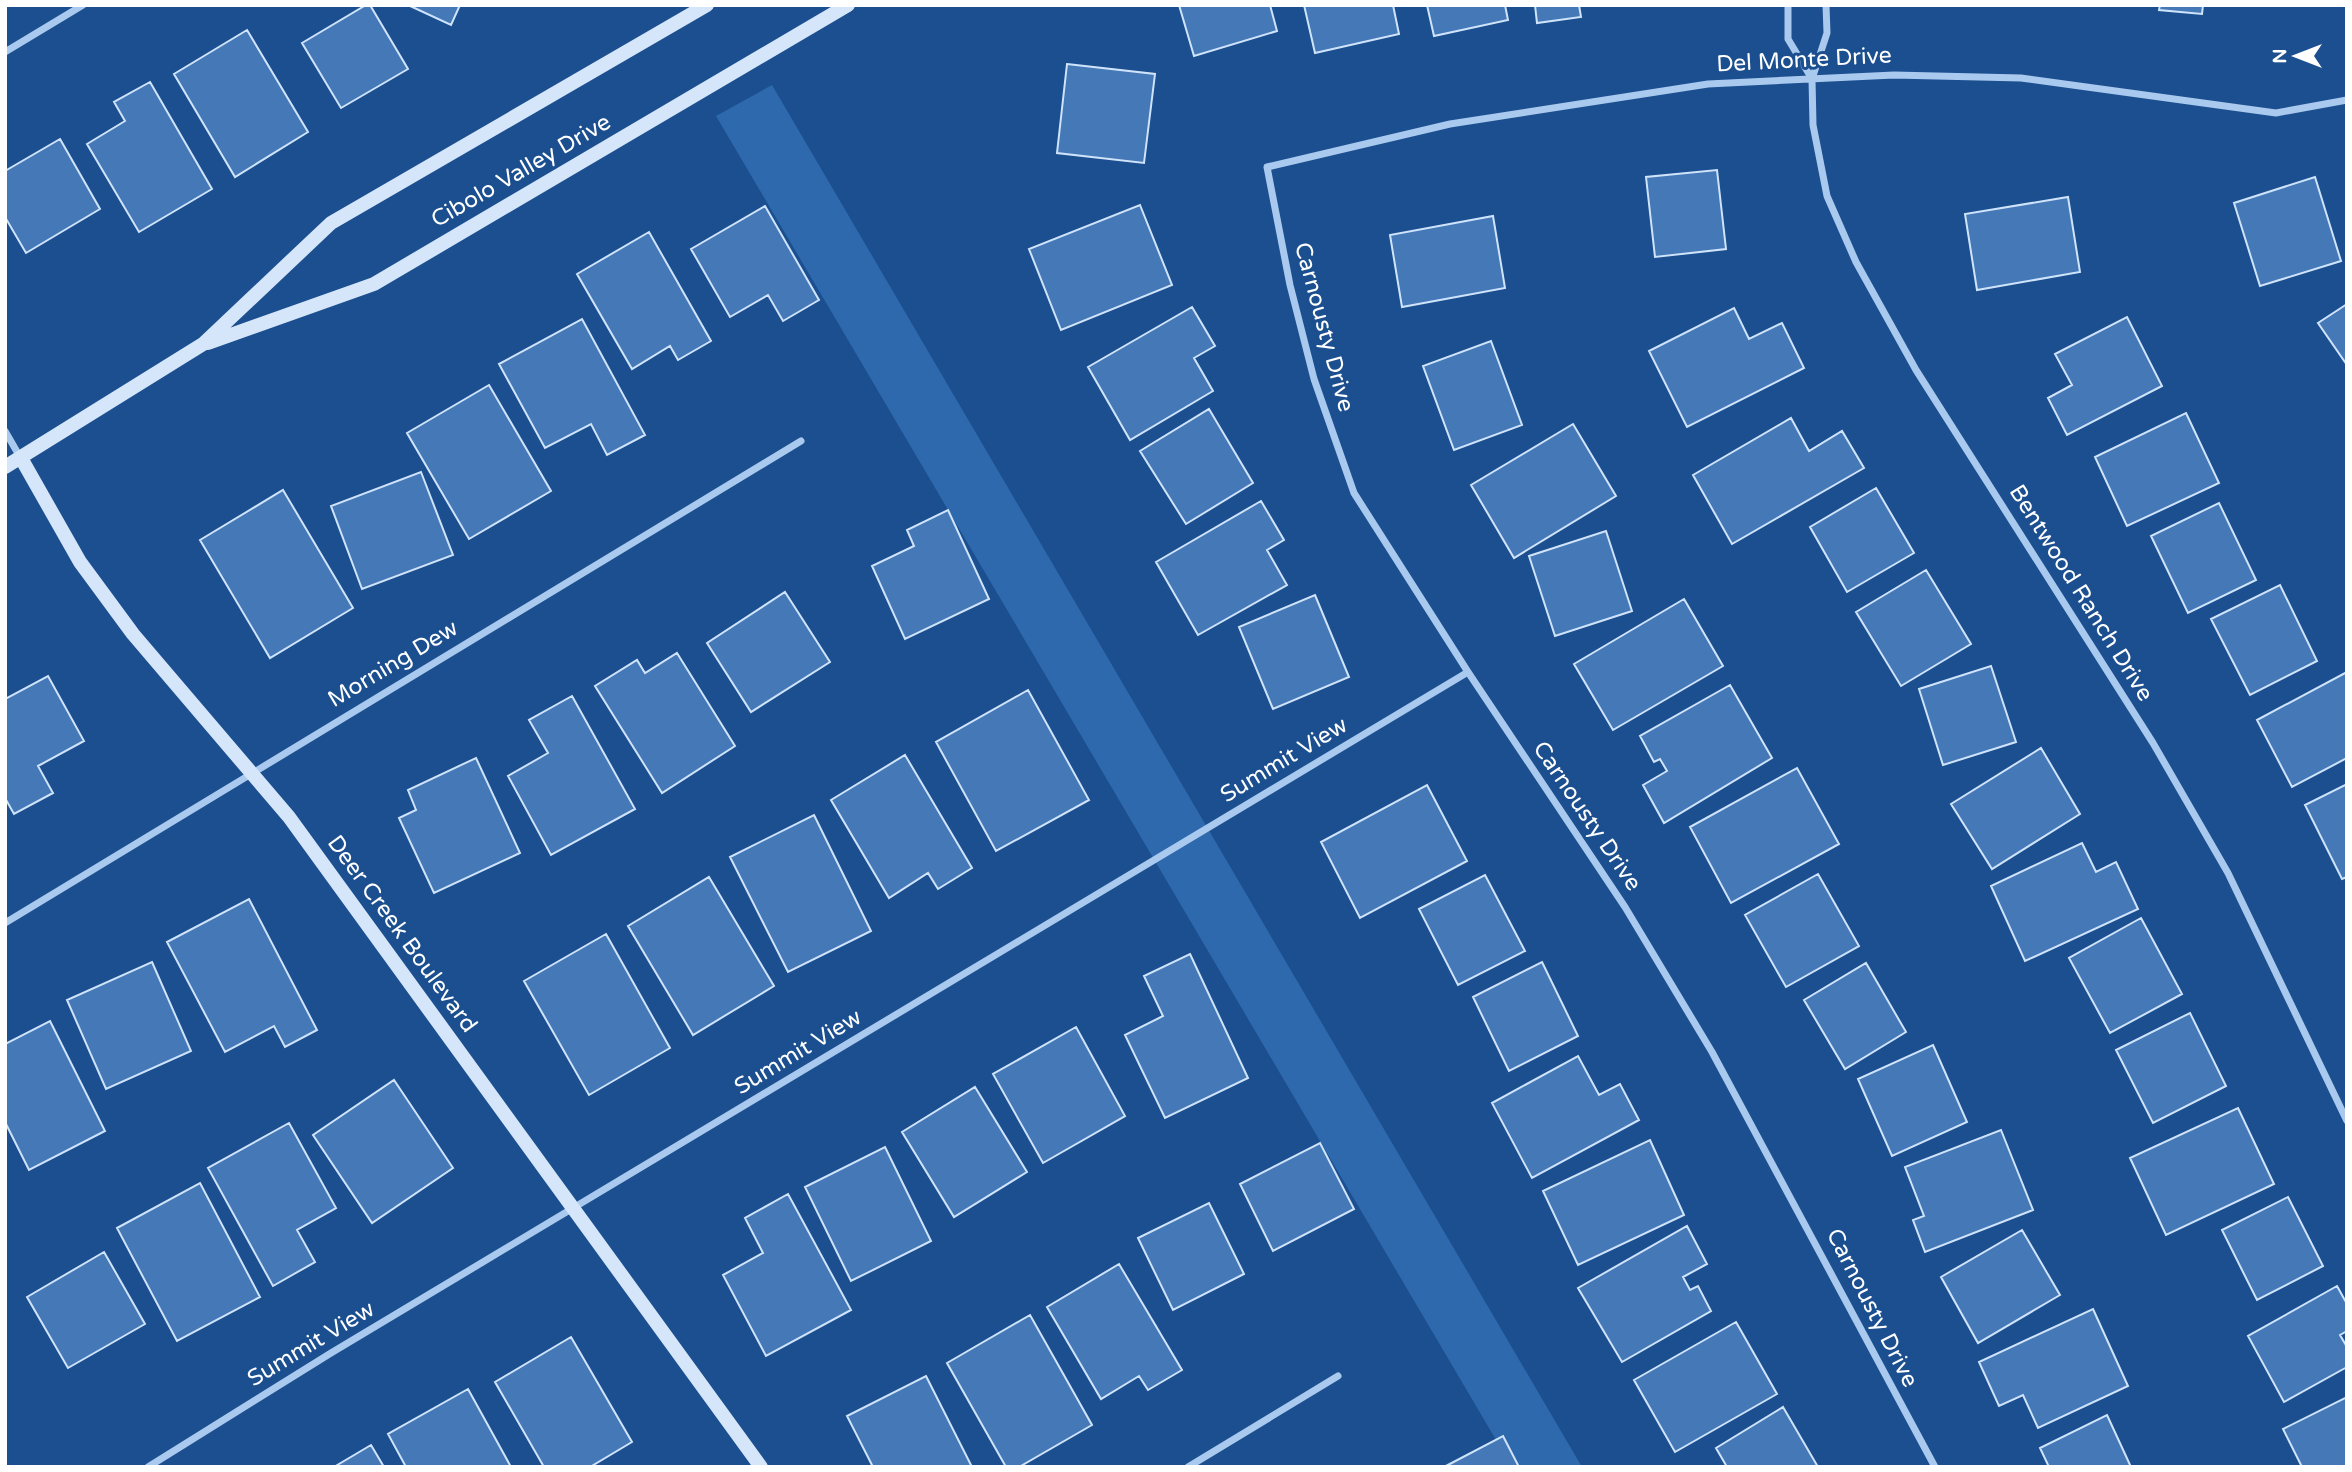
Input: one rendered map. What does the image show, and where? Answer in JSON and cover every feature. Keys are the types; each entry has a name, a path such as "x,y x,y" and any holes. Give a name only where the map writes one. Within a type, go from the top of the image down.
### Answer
{"main road":[{"name":"Cibolo Valley Drive","path":"5,467 203,344 331,223 707,5"},
{"name":"Cibolo Valley Drive","path":"203,344 374,284 848,5"},
{"name":"Deer Creek Boulevard","path":"21,458 80,562 133,634 289,817 761,1467"}],"street":[{"path":"5,52 83,5"},
{"name":"Bentwood Ranch Drive","path":"1788,5 1788,39 1812,79"},
{"name":"Bentwood Ranch Drive","path":"1826,5 1826,33 1812,79 1813,125 1827,196 1856,262 1916,370 2153,743 2215,849 2280,976 2347,1121"},
{"name":"Del Monte Drive","path":"1267,167 1450,124 1591,100 1708,84 1894,75 2021,78 2276,113 2347,100"},
{"name":"Carnousty Drive","path":"1267,167 1290,285 1314,379 1354,493 1468,672 1625,907 1712,1052 1935,1467"},
{"name":"Deer Creek Boulevard","path":"5,431 21,458"},
{"name":"Morning Dew","path":"5,923 250,772 801,441"},
{"name":"Summit View","path":"148,1467 343,1346 576,1209 1468,672"},
{"path":"1188,1467 1338,1376"}],"shaded area":[{"path":"772,85 1582,1467 1512,1467 716,116"}],"building":[{"path":"370,5 408,69 341,108 302,43"},
{"path":"408,5 460,5 451,25"},
{"path":"1179,5 1270,5 1277,31 1194,56"},
{"path":"1304,5 1393,5 1399,34 1315,53"},
{"path":"1427,5 1505,5 1508,20 1434,36"},
{"path":"1535,5 1579,5 1581,17 1537,23"},
{"path":"2160,5 2203,5 2202,14 2159,10"},
{"path":"247,30 308,132 235,177 174,74"},
{"path":"1067,64 1155,74 1144,163 1057,153"},
{"path":"150,82 212,189 139,232 87,144 125,121 114,102"},
{"path":"60,139 100,209 26,253 5,217 5,171"},
{"path":"1717,170 1726,249 1655,257 1646,177"},
{"path":"2315,177 2341,261 2260,286 2234,203"},
{"path":"2068,197 2080,272 1977,290 1965,214"},
{"path":"1140,205 1172,285 1061,330 1029,249"},
{"path":"765,206 819,300 783,321 768,295 730,317 691,249"},
{"path":"1493,216 1505,288 1402,307 1390,235"},
{"path":"649,232 711,341 678,360 670,346 632,369 577,274"},
{"path":"2347,304 2347,365 2318,323"},
{"path":"1192,307 1215,346 1194,358 1213,391 1130,440 1088,367"},
{"path":"1734,308 1749,339 1782,323 1804,368 1687,427 1649,351"},
{"path":"2127,317 2162,386 2067,435 2048,398 2072,385 2055,354"},
{"path":"582,319 645,435 607,455 591,424 545,448 499,364"},
{"path":"1491,341 1522,425 1454,450 1423,366"},
{"path":"489,385 551,491 469,539 407,433"},
{"path":"1209,409 1253,483 1186,524 1140,451"},
{"path":"2186,413 2219,483 2127,526 2095,457"},
{"path":"1791,418 1809,451 1842,431 1864,468 1732,544 1693,475"},
{"path":"1573,424 1616,496 1514,558 1471,485"},
{"path":"421,472 453,555 362,589 331,506"},
{"path":"1876,488 1914,553 1847,592 1810,527"},
{"path":"283,490 353,608 270,658 200,540"},
{"path":"1261,501 1284,540 1267,550 1287,585 1198,635 1156,562"},
{"path":"2219,503 2256,580 2188,613 2151,536"},
{"path":"948,510 989,599 905,639 872,566 914,546 907,530"},
{"path":"1606,531 1632,611 1555,636 1529,556"},
{"path":"1926,570 1971,644 1901,686 1856,612"},
{"path":"2280,585 2317,661 2250,695 2211,619"},
{"path":"785,592 830,662 751,712 707,643"},
{"path":"1315,595 1349,677 1273,709 1239,627"},
{"path":"1684,599 1723,666 1613,730 1574,664"},
{"path":"677,653 735,746 662,793 595,686 637,660 645,673"},
{"path":"1991,666 2016,742 1943,765 1919,689"},
{"path":"2347,672 2347,758 2292,787 2257,720"},
{"path":"48,676 84,741 38,766 53,793 14,814 5,798 5,699"},
{"path":"1730,685 1772,758 1664,823 1643,785 1667,771 1660,759 1654,762 1640,736"},
{"path":"1028,690 1089,800 996,851 936,742"},
{"path":"572,696 635,809 551,855 508,776 548,753 529,720"},
{"path":"2041,748 2080,814 1992,869 1951,804"},
{"path":"905,755 972,868 938,889 928,873 889,898 831,800"},
{"path":"476,758 520,853 434,893 399,818 416,810 408,790"},
{"path":"1797,768 1839,844 1731,903 1690,827"},
{"path":"2347,784 2347,877 2342,879 2305,805"},
{"path":"1427,785 1467,861 1360,918 1321,842"},
{"path":"814,815 871,931 788,972 730,857"},
{"path":"2082,843 2096,872 2116,862 2138,909 2025,961 1991,886"},
{"path":"1818,874 1859,946 1786,987 1745,915"},
{"path":"1485,875 1525,951 1458,985 1419,909"},
{"path":"709,877 774,986 693,1035 628,926"},
{"path":"249,899 317,1030 285,1047 274,1026 225,1052 167,942"},
{"path":"2141,918 2182,994 2110,1033 2069,958"},
{"path":"606,934 670,1048 589,1095 524,981"},
{"path":"1190,954 1248,1078 1165,1118 1125,1035 1163,1016 1144,976"},
{"path":"152,962 191,1051 106,1089 67,1000"},
{"path":"1542,962 1578,1036 1509,1071 1473,997"},
{"path":"1866,963 1906,1032 1845,1069 1804,1000"},
{"path":"2190,1013 2226,1086 2153,1123 2116,1050"},
{"path":"50,1021 105,1131 29,1170 5,1122 5,1044"},
{"path":"1076,1027 1125,1116 1043,1163 993,1074"},
{"path":"1933,1045 1967,1122 1892,1156 1858,1079"},
{"path":"1578,1056 1599,1095 1620,1084 1639,1120 1532,1178 1492,1103"},
{"path":"394,1080 453,1168 372,1223 313,1135"},
{"path":"975,1087 1027,1172 954,1217 902,1132"},
{"path":"2238,1108 2274,1184 2166,1235 2130,1158"},
{"path":"289,1123 336,1208 297,1230 315,1262 273,1286 208,1168"},
{"path":"2001,1130 2033,1210 1925,1252 1913,1220 1924,1216 1905,1167"},
{"path":"1650,1140 1684,1215 1578,1265 1543,1191"},
{"path":"1320,1143 1354,1209 1273,1251 1240,1184"},
{"path":"885,1147 931,1241 851,1281 805,1187"},
{"path":"200,1183 260,1297 177,1341 117,1228"},
{"path":"788,1194 851,1310 766,1356 723,1275 763,1253 745,1218"},
{"path":"2288,1197 2323,1266 2257,1300 2222,1230"},
{"path":"1209,1203 1244,1274 1173,1310 1138,1238"},
{"path":"1687,1226 1707,1264 1683,1277 1690,1290 1698,1286 1711,1311 1622,1362 1578,1288"},
{"path":"2022,1230 2060,1295 1978,1343 1941,1277"},
{"path":"104,1252 145,1324 68,1368 27,1297"},
{"path":"1119,1264 1182,1370 1148,1390 1139,1376 1101,1399 1047,1307"},
{"path":"2337,1286 2347,1304 2347,1331 2340,1335 2347,1347 2347,1367 2284,1402 2248,1336"},
{"path":"2093,1309 2128,1386 2038,1428 2023,1395 1999,1406 1979,1362"},
{"path":"1030,1315 1092,1425 1019,1467 1006,1467 947,1363"},
{"path":"1736,1322 1777,1394 1675,1452 1634,1380"},
{"path":"571,1337 632,1442 590,1467 544,1467 495,1382"},
{"path":"926,1376 972,1467 873,1467 847,1416"},
{"path":"468,1389 511,1467 406,1467 388,1434"},
{"path":"2347,1397 2347,1467 2302,1467 2283,1429"},
{"path":"1783,1407 1818,1467 1727,1467 1716,1448"},
{"path":"2107,1415 2131,1467 2049,1467 2040,1448"},
{"path":"1503,1436 1519,1467 1444,1467"},
{"path":"371,1445 384,1467 334,1467"}]}
